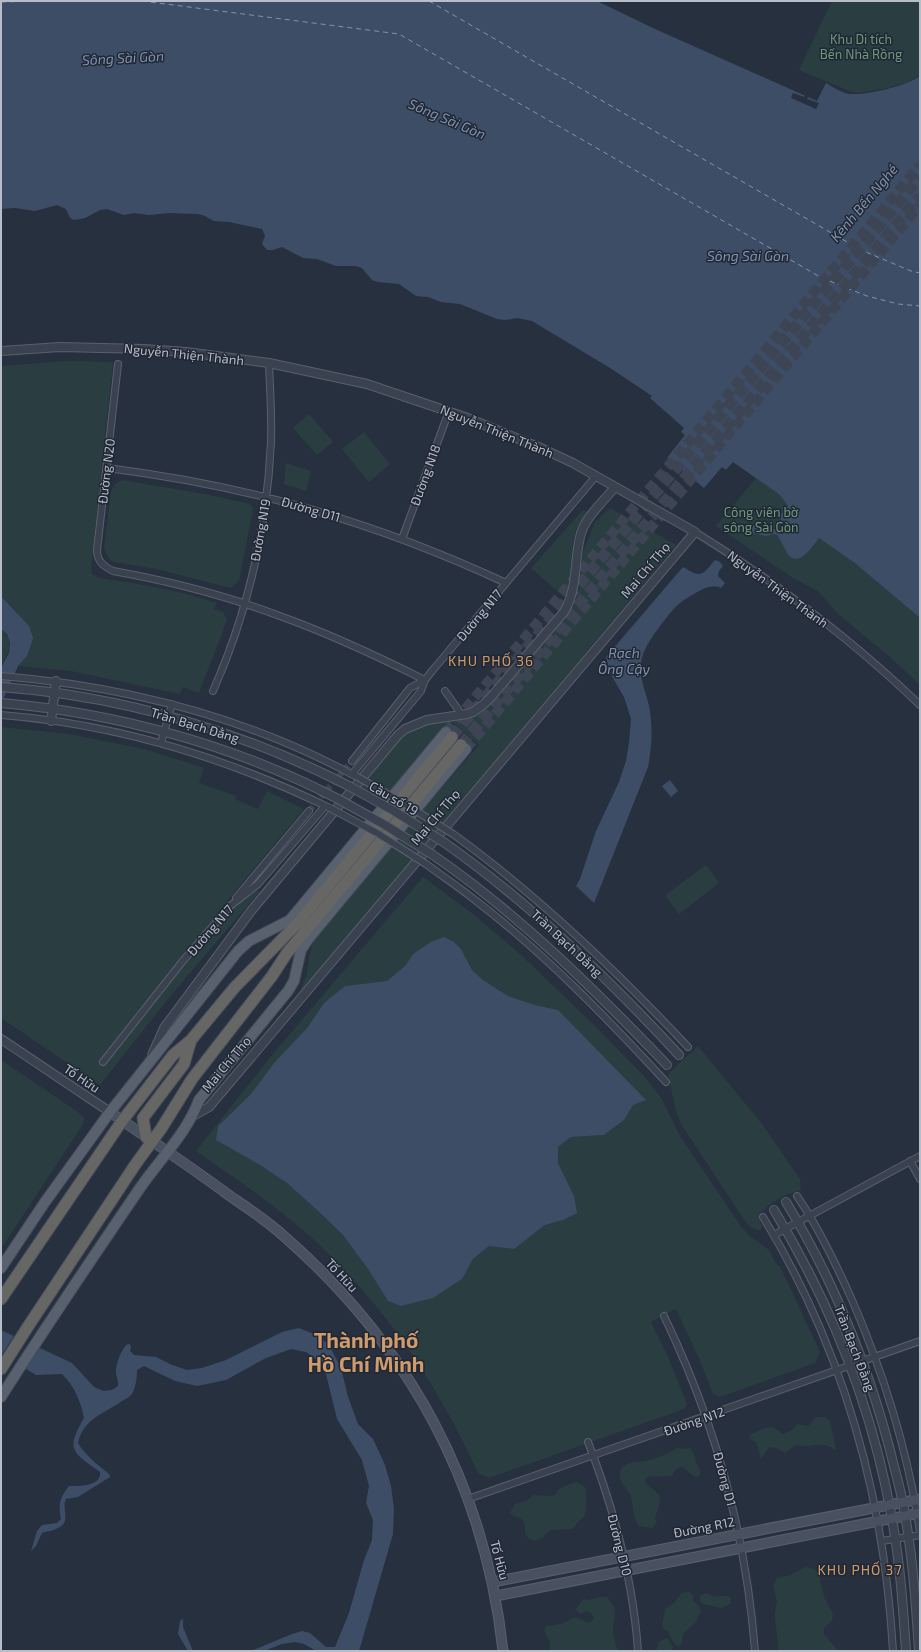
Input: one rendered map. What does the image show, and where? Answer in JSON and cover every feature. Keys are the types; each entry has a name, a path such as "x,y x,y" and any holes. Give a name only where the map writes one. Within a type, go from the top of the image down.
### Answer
{"highway":[{"path":"1,1299 122,1121 173,1056 192,1040 235,987 296,925 449,735"},
{"name":"Mai Chí Thọ","path":"1,1369 29,1324 152,1142 192,1079 254,1000 287,953 463,747"},
{"path":"152,1142 146,1137 143,1118 184,1064 192,1040"}],"main road":[{"path":"1,1268 44,1202 110,1112 238,951 248,941 290,920 449,735"},
{"name":"Mai Chí Thọ","path":"1,1397 42,1333 145,1181 193,1116 199,1100 294,981 301,950 309,938 463,747"},
{"name":"Tố Hữu","path":"110,1112 249,1209 285,1237 320,1269 362,1315 393,1354 420,1397 450,1457 468,1499 493,1582 503,1651"},
{"name":"Đường R12","path":"493,1582 918,1499"},
{"path":"496,1596 919,1513"}],"street":[{"name":"Nguyễn Thiện Thành","path":"1,351 60,347 144,349 186,352 269,363 366,384 449,411 544,449 573,463 695,532 756,571 817,616 871,660 920,705"},
{"name":"Đường N19","path":"213,691 235,637 245,604 258,550 266,496 271,441 269,363"},
{"name":"Đường N20","path":"118,364 97,555 103,565 113,571 184,586 245,604"},
{"name":"Đường N18","path":"402,539 449,411"},
{"name":"Đường D11","path":"107,468 195,481 266,496 335,516 402,539 447,556 506,583"},
{"name":"Đường N17","path":"354,775 421,691 425,680 596,476"},
{"path":"149,1062 164,1028 246,917 398,735 406,728 427,720 473,712 484,704 564,612 572,595 580,536 586,521 615,487"},
{"name":"Mai Chí Thọ","path":"193,1116 208,1107 695,532"},
{"path":"245,604 276,614 343,640 425,680"},
{"name":"Cầu số 19","path":"1,676 56,681 172,704 206,714 276,740 354,775 453,834 520,885 586,944 688,1047"},
{"path":"352,761 410,688 425,680"},
{"path":"51,721 56,681"},
{"name":"Trần Bạch Đằng","path":"1,687 54,693 130,706 169,716 248,741 297,761 349,786"},
{"path":"445,691 462,715"},
{"name":"Trần Bạch Đằng","path":"1,703 32,706 101,717 164,732 252,760 338,799 385,825 433,855 514,916 566,964 667,1065"},
{"path":"161,743 172,704"},
{"path":"1,715 94,728 161,743 243,769 327,807 377,834 426,864 495,916 558,972 666,1082"},
{"name":"Cầu số 19","path":"349,786 394,811 445,843"},
{"name":"Đường N17","path":"103,1062 182,962 230,906 258,884 327,807"},
{"path":"230,906 310,811"},
{"path":"456,851 464,842"},
{"name":"Trần Bạch Đằng","path":"445,843 516,896 577,952 679,1055"},
{"path":"438,873 446,864"},
{"path":"577,952 586,944"},
{"path":"558,972 566,964"},
{"name":"Tố Hữu","path":"1,1040 110,1112"},
{"path":"774,1235 920,1156"},
{"path":"910,1161 920,1179"},
{"path":"797,1196 810,1216 844,1282 875,1357 895,1417 918,1499 920,1533 908,1537 895,1535 882,1541"},
{"name":"Trần Bạch Đằng","path":"786,1202 798,1222 832,1289 862,1362 885,1432 905,1516"},
{"name":"Trần Bạch Đằng","path":"774,1210 820,1294 850,1366 869,1426 892,1518"},
{"path":"763,1217 805,1294 838,1371 864,1452 882,1541 893,1651"},
{"name":"Đường D1","path":"664,1316 688,1369 706,1416 730,1494 742,1548 750,1600 755,1651"},
{"name":"Đường N12","path":"468,1499 920,1342"},
{"name":"Đường D10","path":"588,1442 610,1504 624,1556 638,1651"},
{"path":"905,1516 916,1606 919,1651"},
{"path":"892,1518 903,1610 906,1651"}],"green space":[{"name":"Khu Di tích Bến Nhà Rồng","path":"832,1 920,1 920,75 897,86 856,93 799,70"},
{"path":"66,361 113,362 91,568 92,574 99,578 173,591 217,603 214,609 223,612 227,620 199,693 183,687 180,694 71,671 18,666 27,656 17,612 1,596 1,366"},
{"path":"309,414 333,442 317,455 293,428"},
{"path":"364,432 390,464 369,482 342,449"},
{"path":"286,463 311,471 306,491 284,484"},
{"name":"Công viên bờ sông Sài Gòn","path":"756,478 780,495 819,538 856,564 920,618 920,685 891,658 838,614 818,591 793,578 716,526"},
{"path":"122,480 205,494 250,504 253,509 239,581 231,588 156,569 113,562 108,558 104,548 111,492 115,484"},
{"path":"610,508 676,545 300,993 307,974 309,957 315,934 479,745 452,722 381,805 360,788 394,745 419,725 476,715 491,703 570,609 577,597 580,586 583,552 595,522"},
{"path":"583,510 588,512 576,530 573,547 571,582 564,597 531,568"},
{"path":"1,629 8,637 9,641 9,650 2,664"},
{"path":"1,727 69,734 144,749 204,768 199,783 236,796 235,799 258,809 267,791 304,809 241,884 99,1062 103,1065 182,966 232,907 254,890 260,891 167,1000 100,1085 1,1018"},
{"path":"706,865 719,883 679,914 665,895"},
{"path":"423,877 473,914 519,953 592,1023 644,1076 662,1099 680,1136 742,1228 751,1237 769,1250 776,1264 780,1266 820,1352 815,1363 720,1397 713,1394 698,1356 676,1309 651,1322 668,1357 687,1404 684,1409 489,1478 478,1473 449,1415 416,1360 377,1307 356,1283 316,1242 279,1210 196,1151 268,1060","holes":["454,942 461,949 472,970 483,980 508,996 535,1005 558,1010 633,1105 624,1120 604,1135 571,1137 558,1147 558,1163 574,1196 563,1220 545,1225 514,1249 489,1246 473,1259 462,1279 433,1298 401,1306 388,1301 368,1269 343,1235 287,1183 260,1165 216,1140 218,1126 251,1094 274,1063 307,1028 324,1003 345,986 387,981 405,966 413,954"]},
{"path":"698,1046 762,1124 800,1179 801,1190 778,1200 767,1207 758,1216 762,1227 760,1230 752,1228 743,1218 681,1124 676,1111 668,1075"},
{"path":"1,1060 78,1112 84,1118 83,1124 1,1249"},
{"path":"816,1417 825,1417 830,1421 836,1450 825,1445 795,1445 785,1453 776,1448 769,1447 761,1459 756,1442 750,1439 749,1435 770,1427 784,1434 792,1430 797,1424 808,1426"},
{"path":"677,1448 690,1448 700,1470 700,1475 697,1477 694,1476 682,1467 676,1470 673,1475 647,1477 645,1482 660,1497 655,1518 657,1522 652,1528 639,1526 635,1519 630,1494 620,1478 621,1469 627,1464 654,1459"},
{"path":"576,1482 585,1487 586,1506 584,1516 573,1529 552,1530 545,1534 544,1537 536,1541 527,1537 523,1522 520,1518 510,1513 515,1504 526,1501 534,1495 555,1495 560,1488"},
{"path":"806,1567 814,1569 820,1574 820,1581 825,1599 833,1614 832,1621 824,1628 824,1634 838,1651 779,1651 775,1619 777,1602 773,1586 777,1578 790,1575"},
{"path":"689,1592 693,1596 693,1601 699,1606 701,1611 695,1623 683,1634 682,1643 678,1647 673,1642 668,1631 662,1626 665,1609 673,1604 682,1593"},
{"path":"707,1593 716,1597 730,1597 731,1603 722,1608 703,1604 700,1602 700,1596"},
{"path":"607,1597 614,1606 615,1613 613,1631 614,1640 618,1651 549,1651 550,1642 544,1630 547,1626 561,1624 575,1617 589,1623 594,1619 592,1614 587,1611 580,1614 575,1610 583,1599 588,1600"},
{"path":"667,1638 673,1647 672,1651 656,1651 659,1642"}],"water":[{"name":"Sông Sài Gòn","path":"1,1 597,1 655,29 817,101 826,83 845,93 859,94 897,86 914,80 920,76 920,618 856,564 819,538 804,555 795,559 790,557 777,535 774,534 766,536 746,532 745,526 749,525 777,530 787,530 781,520 780,515 788,506 780,495 733,462 726,470 722,467 704,488 667,458 685,435 681,432 684,428 650,398 652,396 610,368 532,321 517,318 506,320 497,319 460,304 441,302 428,297 416,296 399,284 372,280 362,268 356,266 336,266 317,259 303,258 282,247 267,250 262,244 265,236 262,229 229,222 214,221 198,214 169,213 149,215 134,213 124,215 107,209 100,210 85,218 74,220 70,218 66,209 57,205 35,211 15,208 1,209"},
{"name":"Rạch Ông Cậy","path":"715,560 720,562 723,566 719,571 718,576 725,583 721,588 708,587 679,604 657,630 643,654 641,674 649,706 651,729 648,767 594,903 576,886 580,879 596,831 619,782 626,761 631,719 624,697 610,673 606,657 683,567 694,573 701,574"},
{"path":"1,596 29,626 33,638 27,656 18,666 1,704 1,668 9,653 10,643 7,634 1,629"},
{"path":"670,780 678,791 671,797 662,786"},
{"path":"444,937 454,942 461,949 472,970 483,980 508,996 535,1005 558,1010 646,1100 633,1105 624,1120 604,1135 571,1137 558,1147 558,1163 574,1196 577,1213 563,1220 545,1225 514,1249 489,1246 473,1259 462,1279 433,1298 401,1306 388,1301 368,1269 343,1235 287,1183 260,1165 216,1140 218,1126 251,1094 274,1063 307,1028 324,1003 345,986 387,981 405,966 413,954 431,942"},
{"path":"299,1328 316,1335 329,1345 341,1368 348,1397 358,1424 373,1439 385,1465 391,1486 394,1509 393,1534 359,1651 316,1651 304,1644 295,1642 282,1644 264,1651 251,1651 302,1631 310,1633 326,1647 335,1647 349,1613 364,1560 372,1540 373,1520 366,1503 369,1486 362,1460 337,1419 326,1374 320,1362 306,1352 291,1349 266,1358 226,1380 197,1386 175,1381 144,1366 137,1370 136,1382 132,1394 90,1422 81,1435 78,1443 88,1456 109,1474 110,1477 78,1497 66,1499 65,1519 62,1525 56,1529 42,1533 36,1546 31,1551 37,1531 42,1525 57,1523 61,1519 60,1501 69,1486 94,1483 100,1477 100,1472 77,1454 74,1449 75,1437 84,1418 79,1400 70,1383 62,1374 36,1375 1,1354 1,1330 72,1363 94,1387 103,1391 112,1390 118,1386 116,1373 117,1362 126,1345 129,1344 131,1346 130,1351 134,1355 156,1357 187,1370 202,1368 226,1360 282,1332"},
{"path":"183,1619 183,1627 193,1651 188,1651 178,1634 180,1621"}],"pier":[{"path":"793,93 804,97 806,94 809,95 807,99 819,103 816,109 791,98"},
{"path":"15,1334 40,1345 25,1370 1,1356"}],"ferry route":[{"path":"1,2 41,1"},
{"path":"142,1 399,34 822,278 867,296 898,304 920,306"},
{"path":"429,1 861,250 911,271 920,273"}],"tunnel":[{"path":"446,732 920,165"},
{"path":"452,737 920,177"},
{"path":"461,745 920,196"},
{"path":"466,749 920,205"},
{"path":"309,811 352,761"}],"district":[{"name":"KHU PHỐ 36","path":"491,661"},
{"name":"Thành phố Hồ Chí Minh","path":"366,1353"},
{"name":"KHU PHỐ 37","path":"860,1570"}],"water label":[{"name":"Kênh Bến Nghé","path":"864,203"}]}
